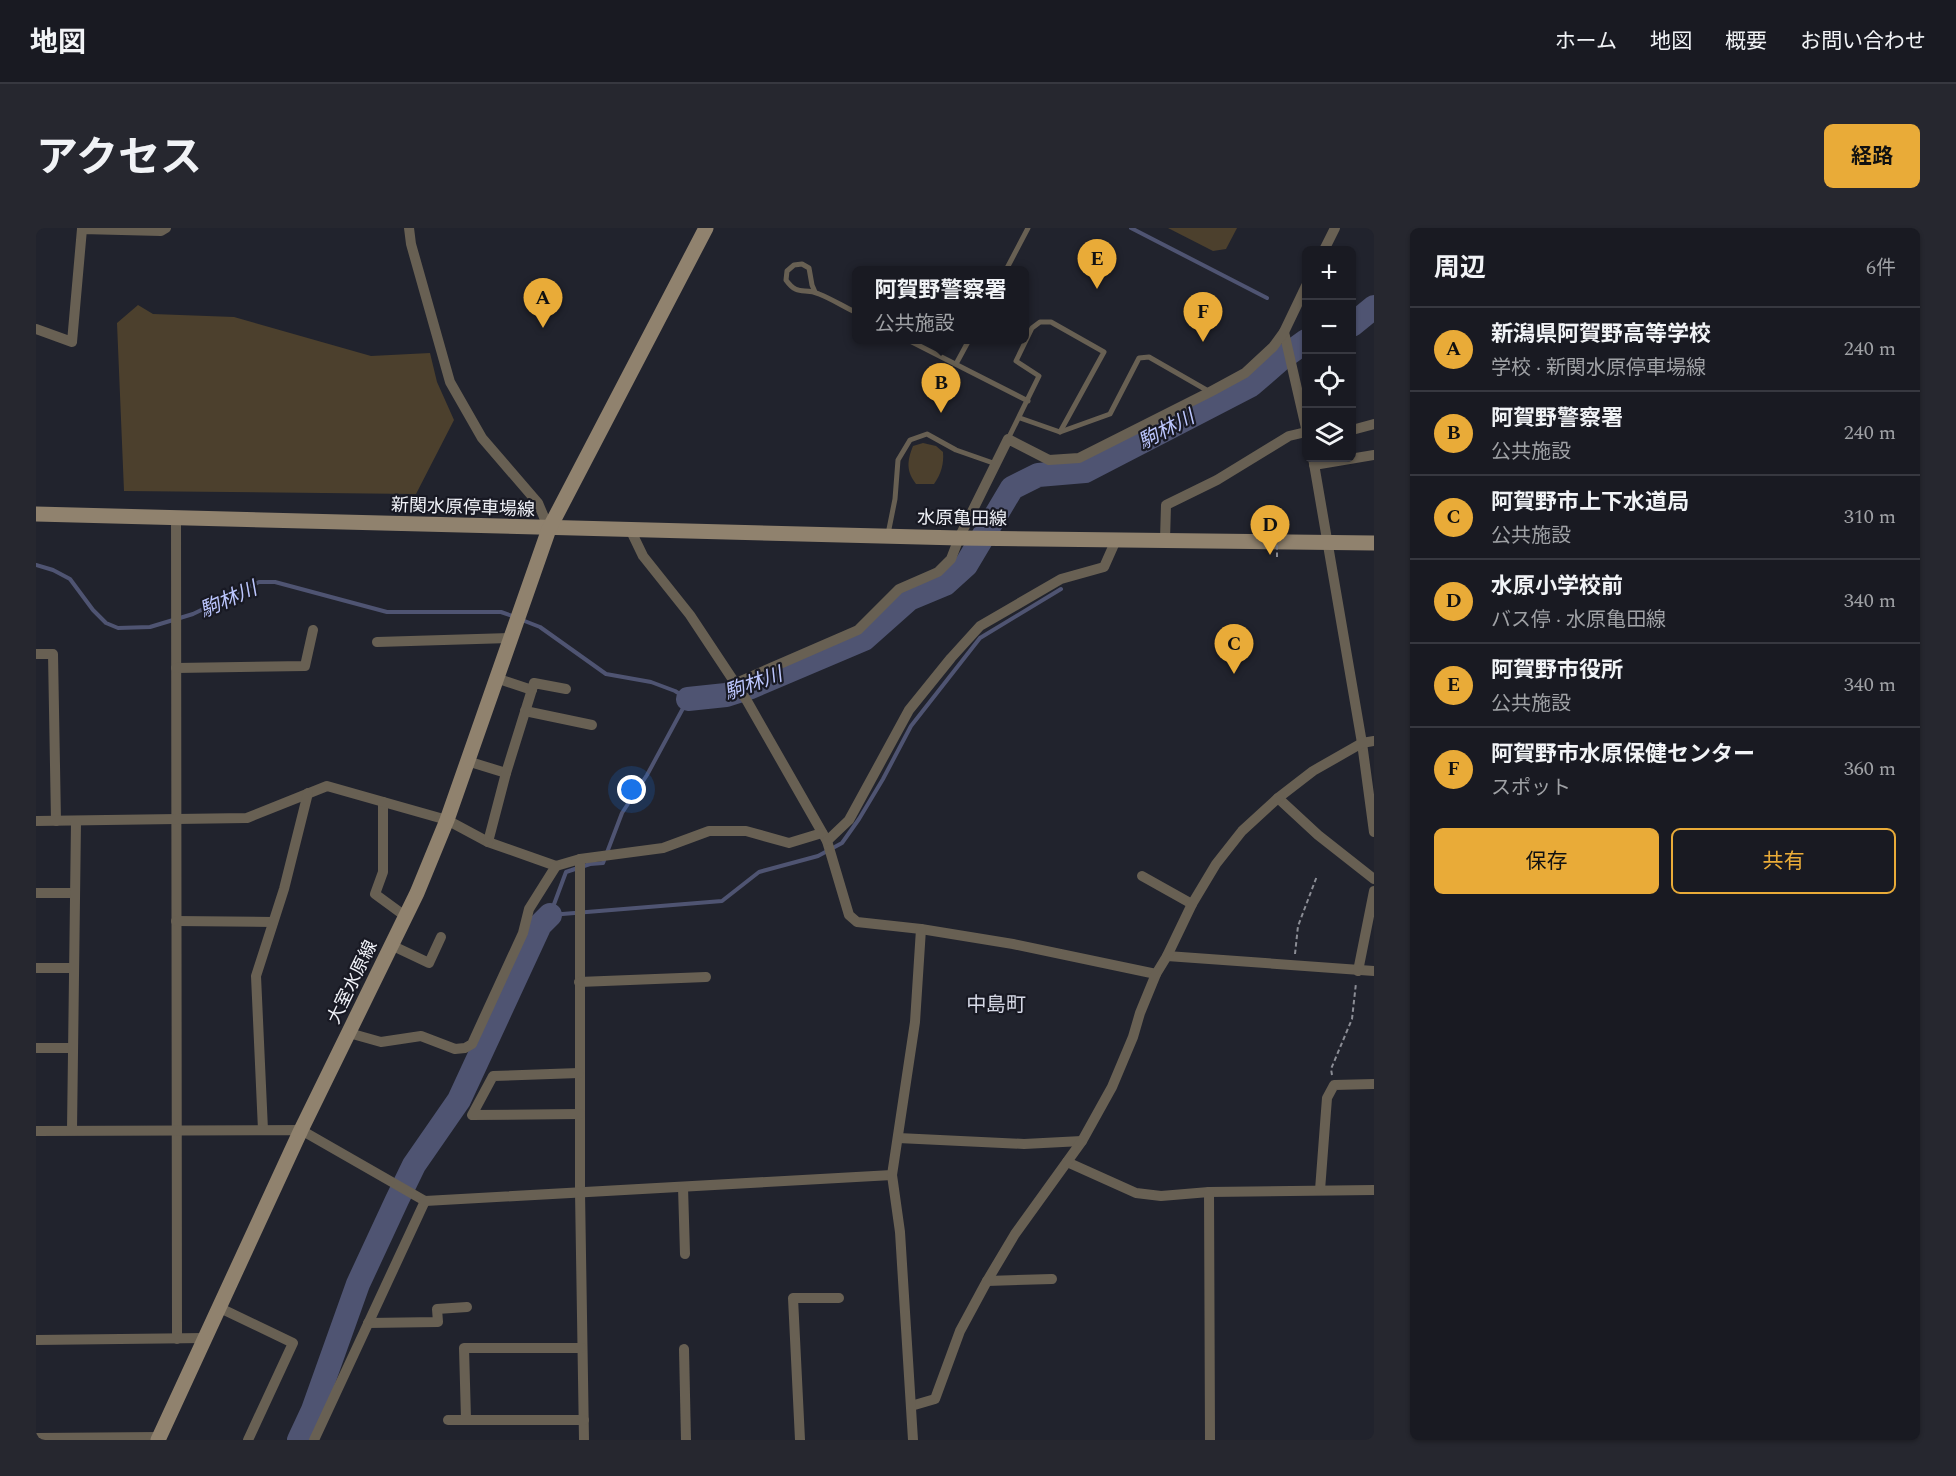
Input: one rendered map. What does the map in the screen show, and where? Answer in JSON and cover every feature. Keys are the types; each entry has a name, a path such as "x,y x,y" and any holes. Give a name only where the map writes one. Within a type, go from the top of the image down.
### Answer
{"main road":[{"name":"新関水原停車場線","path":"36,514 549,529 706,228"},
{"name":"水原亀田線","path":"549,529 964,538 1374,543"},
{"name":"大室水原線","path":"161,1439 301,1130 405,916 447,820 549,529"}],"street":[{"path":"36,329 72,342 82,229 161,231 166,228"},
{"path":"409,228 411,244 450,382 482,438 538,503 549,529"},
{"path":"1326,246 1335,228"},
{"path":"736,683 858,630 899,589 938,572 951,559 964,538 1008,439 1049,460 1079,458 1245,373 1259,361 1284,332 1302,294"},
{"path":"1284,332 1302,412"},
{"path":"1356,429 1374,424"},
{"path":"1165,540 1166,505 1217,480 1289,436 1302,431"},
{"path":"1356,457 1374,455"},
{"path":"1314,462 1326,543 1362,743 1374,832"},
{"path":"176,519 177,1339"},
{"path":"630,529 643,556 690,615 747,701 824,837 849,915 857,922 921,929 1013,944 1156,974"},
{"path":"36,821 247,818 327,786 447,820 488,842 556,866 580,859 663,848 710,831 747,831 789,843 824,837 849,820 909,710 980,626 1061,579 1104,567 1116,540"},
{"path":"176,668 304,666 313,630"},
{"path":"377,642 510,638"},
{"path":"36,654 53,654 56,821"},
{"path":"496,678 532,690"},
{"path":"488,842 506,773 534,683 566,689"},
{"path":"525,711 592,725"},
{"path":"911,1406 935,1399 960,1331 987,1281 1015,1234 1082,1142 1112,1087 1156,974 1192,904 1216,864 1242,831 1278,798 1313,771 1362,743 1374,741"},
{"path":"467,761 506,773"},
{"path":"263,1130 256,976 308,793"},
{"path":"1278,798 1318,835 1374,879"},
{"path":"383,802 383,872 375,894 405,916"},
{"path":"72,1131 76,822"},
{"path":"580,859 579,1073 584,1440"},
{"path":"349,1033 381,1042 421,1036 455,1049 465,1048 472,1044 523,933 529,909 556,866"},
{"path":"1142,876 1192,904"},
{"path":"1358,971 1374,891"},
{"path":"36,893 75,893"},
{"path":"176,921 273,922"},
{"path":"913,1440 900,1233 892,1176 915,1022 921,929"},
{"path":"391,945 429,963 441,937"},
{"path":"1167,956 1374,971"},
{"path":"36,968 74,968"},
{"path":"579,982 706,976"},
{"path":"36,1048 73,1048"},
{"path":"579,1073 493,1076 472,1115 580,1114"},
{"path":"1320,1190 1327,1098 1334,1085 1374,1084"},
{"path":"36,1131 301,1130 425,1201 892,1176"},
{"path":"898,1138 1024,1144 1082,1142"},
{"path":"1067,1162 1136,1193 1161,1196 1209,1192 1374,1190"},
{"path":"683,1187 686,1254"},
{"path":"1209,1192 1210,1440"},
{"path":"314,1440 425,1201"},
{"path":"987,1281 1052,1279"},
{"path":"800,1440 793,1298 839,1298"},
{"path":"368,1323 438,1322 437,1309 467,1307"},
{"path":"220,1308 293,1343 248,1440"},
{"path":"36,1341 205,1338"},
{"path":"466,1419 464,1347 582,1348"},
{"path":"684,1349 686,1440"},
{"path":"448,1420 584,1420"},
{"path":"36,1438 161,1439"}],"lane":[{"path":"1008,266 1028,228"},
{"path":"815,292 809,268 802,264 794,265 787,271 786,280 791,287 799,291 815,292 852,310"},
{"path":"1029,334 1032,328 1040,322 1051,322 1104,352 1060,432"},
{"path":"918,344 1028,402"},
{"path":"956,364 966,344"},
{"path":"1008,439 1039,376 1016,361 1024,344"},
{"path":"1020,418 1060,432 1110,414 1139,358 1149,357 1210,392"},
{"path":"888,535 896,499 898,460 910,440 927,434 956,450 996,464"}],"path":[{"path":"1277,527 1277,557"},
{"path":"1294,966 1298,926 1317,876"},
{"path":"1334,1085 1331,1069 1352,1018 1358,971"}],"shaded area":[{"path":"1168,228 1237,228 1226,249 1213,251"},
{"path":"138,305 153,314 234,317 371,356 430,353 437,382 454,420 416,494 124,491 117,323"},
{"path":"923,443 936,446 943,452 942,469 934,484 916,484 909,470 913,446"}],"waterway":[{"path":"1131,228 1267,298"},
{"name":"駒林川","path":"1356,322 1374,307"},
{"name":"駒林川","path":"688,699 726,695 751,687 864,639 909,599 945,584 966,565 1012,488 1038,475 1085,471 1251,385 1302,344"},
{"name":"駒林川","path":"36,565 53,570 70,579 93,610 106,623 118,628 150,627 193,614 259,582 275,582 387,612 501,612 515,617"},
{"path":"522,620 540,627 606,674 651,682 675,691 688,699 647,775 622,813 603,863 590,864 566,872 550,915 722,901 759,872 818,856 842,843 883,779 911,726 980,638 1061,589"},
{"path":"299,1440 313,1410 358,1284 397,1200 414,1165 459,1100 540,925 550,915"}],"place":[{"name":"阿賀野市役所","path":"1097,289"},
{"name":"新潟県阿賀野高等学校","path":"543,328"},
{"name":"阿賀野市水原保健センター","path":"1203,342"},
{"name":"阿賀野警察署","path":"941,413"},
{"name":"水原小学校前","path":"1270,555"},
{"name":"阿賀野市上下水道局","path":"1234,674"}],"district":[{"name":"中島町","path":"996,1004"}]}
